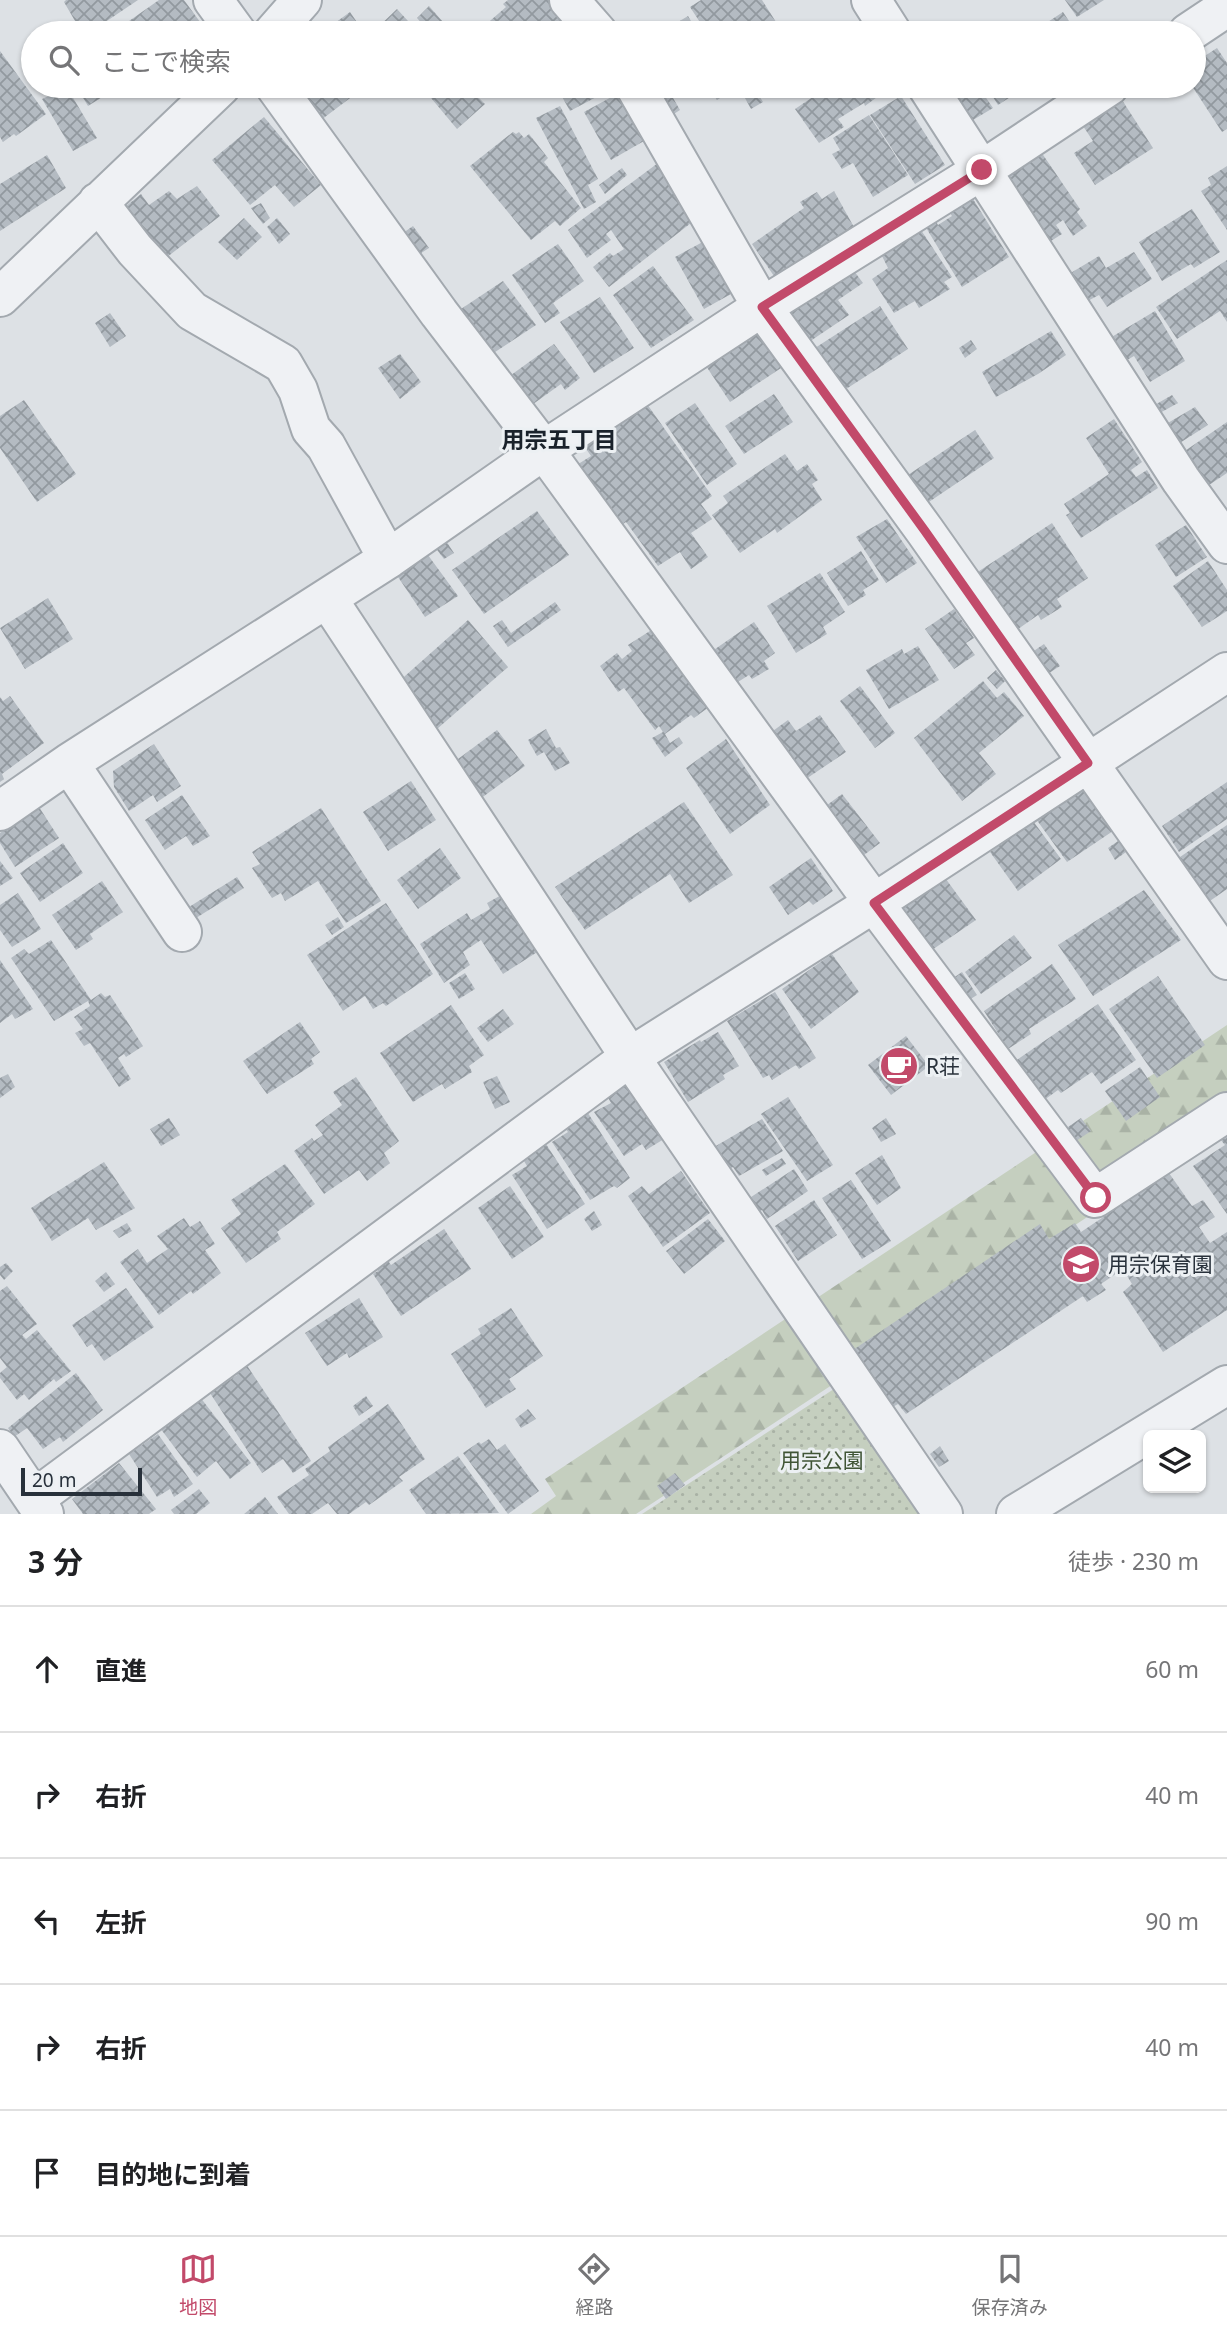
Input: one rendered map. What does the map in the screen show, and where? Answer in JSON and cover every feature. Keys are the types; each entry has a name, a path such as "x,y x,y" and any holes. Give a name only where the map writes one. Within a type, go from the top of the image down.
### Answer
{"street":[{"path":"213,0 228,21"},
{"path":"284,21 302,0"},
{"path":"569,0 587,21"},
{"path":"871,0 884,21"},
{"path":"1206,21 1227,7"},
{"path":"0,297 208,98"},
{"path":"284,98 874,903 1096,1198 1227,1112"},
{"path":"642,98 762,307 925,531 1227,960"},
{"path":"935,98 1181,480 1227,544"},
{"path":"0,810 387,559 544,450 762,307 982,170 1091,98"},
{"path":"98,202 135,250 192,311 283,364 298,390 311,429 326,446 387,559"},
{"path":"327,598 630,1057 943,1514"},
{"path":"0,1449 39,1507 630,1057 874,903 1227,672"},
{"path":"69,763 182,932"},
{"path":"1016,1514 1227,1385"}],"green space":[{"path":"1227,1025 1227,1125 636,1514 531,1514 556,1496 545,1479"},
{"name":"用宗公園","path":"837,1387 924,1514 642,1514"}],"building":[{"path":"138,0 107,21 75,21 64,2"},
{"path":"159,0 184,0 199,21 129,21"},
{"path":"508,0 551,0 565,21 490,21 506,7 503,4"},
{"path":"701,0 762,0 775,21 699,21 690,7"},
{"path":"1065,0 1104,0 1077,17"},
{"path":"429,6 442,21 420,21 417,18"},
{"path":"397,9 408,21 384,21"},
{"path":"350,12 356,21 338,21"},
{"path":"1063,12 1069,21 1049,21"},
{"path":"1217,48 1227,63 1227,129 1222,132 1200,98 1206,98 1206,55"},
{"path":"0,51 21,80 21,98 34,98 46,114 16,136 14,134 3,142 0,137"},
{"path":"73,98 97,138 73,151 42,99"},
{"path":"83,98 101,98 88,106"},
{"path":"305,98 350,98 321,120"},
{"path":"431,98 479,98 485,104 457,129"},
{"path":"563,98 594,98 570,111"},
{"path":"610,98 619,98 644,141 611,160 584,112"},
{"path":"656,98 673,98 680,110 666,119"},
{"path":"745,98 760,98 763,102 751,109"},
{"path":"811,98 876,98 838,119 844,127 819,143 795,109"},
{"path":"898,98 902,98 945,165 915,184 870,115"},
{"path":"946,98 986,98 993,108 963,126"},
{"path":"994,98 1009,98 998,105"},
{"path":"1122,100 1153,148 1095,185 1074,153 1093,141 1083,126"},
{"path":"560,106 598,179 588,185 596,202 584,209 536,118"},
{"path":"869,115 908,175 873,197 853,163 842,169 832,154 840,150 833,138"},
{"path":"264,117 321,185 294,207 275,185 250,205 212,160"},
{"path":"513,132 519,132 524,138 529,134 548,158 544,162 581,208 560,226 555,221 531,240 470,166"},
{"path":"1037,146 1080,209 1077,212 1087,226 1073,236 1063,220 1056,225 1062,234 1043,246 1004,168"},
{"path":"47,155 66,188 0,231 0,184"},
{"path":"658,163 693,207 685,213 691,223 609,287 593,267 610,253 613,256 624,249 611,230 606,234 611,240 587,258 568,230"},
{"path":"1227,166 1227,230 1201,191 1211,185 1208,178"},
{"path":"622,168 627,175 605,194 599,185"},
{"path":"197,186 220,216 153,268 115,215 141,194 149,205 169,191 177,199"},
{"path":"834,191 855,229 776,279 752,244 804,208 800,202 817,192 822,199"},
{"path":"959,195 973,199 1009,257 962,287 925,226 935,220 938,225 952,216 944,205"},
{"path":"261,203 270,218 263,224 251,208"},
{"path":"1192,209 1220,252 1194,268 1191,264 1162,281 1139,242"},
{"path":"244,218 262,237 237,260 218,242"},
{"path":"277,218 290,234 279,244 267,227"},
{"path":"413,226 429,248 418,255 403,233"},
{"path":"919,227 952,277 944,282 950,289 919,308 915,301 894,313 872,279 888,268 880,252"},
{"path":"710,238 740,289 704,309 675,257"},
{"path":"558,244 584,281 553,303 560,313 545,323 512,275"},
{"path":"1134,252 1152,279 1107,307 1099,295 1082,304 1064,277 1099,256 1106,268"},
{"path":"1227,260 1227,322 1220,311 1177,339 1156,307"},
{"path":"653,266 694,320 651,348 613,295"},
{"path":"851,267 863,283 838,300 849,315 806,344 785,311"},
{"path":"503,281 536,325 492,354 458,311"},
{"path":"600,297 634,348 594,373 560,322"},
{"path":"880,306 908,349 843,391 815,348"},
{"path":"1155,311 1185,361 1150,382 1134,356 1120,364 1105,341"},
{"path":"110,313 126,336 110,347 95,323"},
{"path":"763,327 787,364 730,402 706,366"},
{"path":"1051,331 1066,355 996,397 982,372"},
{"path":"971,340 977,349 965,358 959,348"},
{"path":"554,344 580,378 565,390 561,384 529,407 507,378"},
{"path":"400,354 421,382 400,399 378,368"},
{"path":"774,394 793,422 744,454 725,426"},
{"path":"1172,395 1178,403 1158,414 1153,406"},
{"path":"24,400 76,474 37,502 0,448 0,416"},
{"path":"695,403 737,464 707,485 665,423"},
{"path":"647,404 712,496 701,504 712,519 691,533 708,557 691,569 680,552 658,566 626,522 608,534 564,473 591,456 584,446"},
{"path":"1195,407 1208,425 1175,446 1161,427"},
{"path":"1114,419 1142,462 1131,470 1136,477 1147,470 1158,488 1081,538 1066,515 1070,513 1064,504 1109,474 1086,438"},
{"path":"1227,422 1227,473 1203,489 1179,455"},
{"path":"975,430 994,458 920,508 899,481"},
{"path":"785,454 797,471 807,464 818,480 812,484 822,500 777,533 775,529 740,553 712,515 728,503 723,496"},
{"path":"537,511 569,555 484,614 452,570"},
{"path":"887,519 917,563 886,583 856,537"},
{"path":"1052,523 1088,578 1057,599 1062,607 1041,620 1038,615 1008,636 970,577"},
{"path":"1186,525 1207,557 1176,577 1155,545"},
{"path":"442,535 454,553 444,559 431,542"},
{"path":"425,551 458,596 425,617 394,571"},
{"path":"861,551 879,580 863,590 866,595 848,606 827,573"},
{"path":"1208,561 1227,590 1227,611 1202,627 1173,586"},
{"path":"820,573 845,612 823,627 827,634 796,653 767,606"},
{"path":"48,598 73,639 25,669 0,628"},
{"path":"555,602 561,610 508,647 493,626 502,620 511,633"},
{"path":"954,609 974,638 966,643 975,655 954,669 925,629"},
{"path":"468,620 508,667 437,729 396,684"},
{"path":"754,622 775,653 764,661 769,669 752,679 749,675 730,687 708,654"},
{"path":"653,629 709,707 694,718 691,715 665,734 670,743 679,737 683,743 665,757 652,738 663,732 659,726 655,730 624,688 618,692 600,666 617,653 622,659 632,651 628,645"},
{"path":"1044,644 1060,666 1040,679 1025,657"},
{"path":"918,646 939,680 889,709 866,670 902,649 904,654"},
{"path":"996,670 1005,681 997,689 987,678"},
{"path":"983,681 997,698 1004,692 1024,716 979,753 996,774 962,801 914,738"},
{"path":"860,686 895,733 875,748 840,701"},
{"path":"10,696 44,743 2,774 4,779 0,782 0,697 3,701"},
{"path":"820,715 846,752 800,783 766,736 788,720 796,731"},
{"path":"546,729 556,748 560,747 570,763 555,771 544,752 537,756 528,740"},
{"path":"497,730 525,766 480,799 454,762"},
{"path":"726,739 770,805 730,834 686,768"},
{"path":"154,744 181,786 157,802 153,795 129,811 114,787 113,771"},
{"path":"411,781 436,820 388,851 363,812"},
{"path":"1227,782 1227,819 1179,852 1162,826"},
{"path":"1078,783 1113,831 1067,862 1031,812"},
{"path":"842,794 880,843 856,861 819,811"},
{"path":"182,795 210,836 193,846 186,836 165,850 145,820"},
{"path":"684,802 733,875 689,903 670,874 585,930 555,887"},
{"path":"39,807 59,838 15,867 0,843 0,833"},
{"path":"321,808 381,901 346,923 318,881 285,901 281,893 272,898 252,868 260,864 252,852"},
{"path":"1033,821 1061,859 1018,891 990,852"},
{"path":"1227,825 1227,889 1207,903 1180,857"},
{"path":"1118,841 1126,852 1115,860 1108,848"},
{"path":"63,843 83,873 40,902 20,873"},
{"path":"440,848 461,878 418,909 397,880"},
{"path":"811,858 833,891 813,905 809,901 788,915 769,887"},
{"path":"0,861 13,878 0,886"},
{"path":"940,871 976,920 929,952 893,903"},
{"path":"237,877 244,888 196,918 189,907"},
{"path":"102,881 123,912 90,934 93,939 76,950 52,915"},
{"path":"1144,890 1181,940 1093,996 1058,945"},
{"path":"18,893 41,929 12,947 0,930 0,905"},
{"path":"505,893 542,949 503,974 481,940 463,952 470,965 444,983 420,944 467,913 471,920 490,909 487,903"},
{"path":"386,903 433,974 386,1006 383,1003 373,1009 365,996 343,1011 307,955"},
{"path":"338,917 344,927 332,935 325,925"},
{"path":"1014,935 1032,958 981,994 965,972"},
{"path":"51,940 91,1000 101,993 105,997 110,995 143,1046 126,1057 124,1054 118,1058 131,1079 119,1087 90,1043 84,1046 75,1033 83,1029 74,1017 90,1006 88,1001 54,1021 11,958 24,949 29,954"},
{"path":"832,954 859,992 811,1029 782,989"},
{"path":"0,960 33,1009 15,1019 12,1014 0,1023"},
{"path":"1052,964 1076,999 1029,1029 1031,1034 1008,1049 984,1011"},
{"path":"962,972 977,995 961,1005 946,983"},
{"path":"465,973 475,989 459,999 449,983"},
{"path":"1158,976 1205,1045 1157,1078 1109,1009"},
{"path":"775,992 816,1058 799,1069 796,1065 772,1080 769,1075 763,1078 727,1021"},
{"path":"1098,1004 1136,1060 1101,1084 1092,1072 1061,1093 1058,1090 1040,1103 1005,1068"},
{"path":"451,1005 484,1055 469,1066 472,1072 445,1089 442,1084 413,1102 380,1053"},
{"path":"503,1009 514,1024 488,1042 477,1028"},
{"path":"300,1022 320,1052 311,1059 314,1064 267,1094 243,1061"},
{"path":"718,1032 739,1066 723,1075 725,1079 688,1102 664,1062"},
{"name":"R荘","path":"906,1036 929,1066 891,1095 868,1065"},
{"path":"1140,1067 1160,1097 1126,1121 1105,1091"},
{"path":"8,1074 15,1087 0,1098 0,1078"},
{"path":"497,1076 510,1102 495,1109 483,1082"},
{"path":"356,1077 399,1141 384,1153 390,1163 367,1181 359,1170 324,1194 294,1151 312,1138 314,1141 323,1135 315,1125 342,1105 333,1092"},
{"path":"627,1082 664,1139 646,1150 642,1144 624,1156 594,1112 611,1103 606,1094"},
{"path":"788,1097 833,1165 807,1181 761,1114"},
{"path":"586,1110 630,1178 617,1188 614,1186 590,1200 552,1142 568,1132 562,1125"},
{"path":"169,1118 180,1135 161,1146 150,1129"},
{"path":"886,1118 896,1134 881,1142 872,1128"},
{"path":"1081,1118 1091,1131 1067,1147 1058,1134"},
{"path":"762,1119 783,1151 739,1176 733,1167 723,1173 709,1150"},
{"path":"1227,1124 1227,1214 1193,1166 1225,1145 1215,1133"},
{"path":"544,1141 585,1204 547,1229 512,1175 527,1166 521,1156"},
{"path":"882,1155 901,1188 877,1205 855,1173"},
{"path":"782,1158 786,1164 766,1176 762,1170"},
{"path":"104,1162 135,1208 96,1230 88,1218 52,1241 31,1208"},
{"path":"285,1164 315,1204 277,1232 281,1239 246,1263 221,1228 241,1214 231,1200"},
{"path":"794,1169 808,1191 767,1219 762,1210 754,1215 745,1201"},
{"path":"681,1171 710,1213 663,1247 628,1196 642,1186 649,1194"},
{"path":"1169,1173 1192,1206 1203,1200 1215,1217 1199,1227 1210,1243 1227,1232 1227,1310 1163,1352 1123,1292 1132,1284 1123,1269 1101,1284 1106,1290 1087,1302 1083,1296 906,1414 898,1404 891,1408 853,1350 1040,1224 1049,1239 1075,1223 1081,1232"},
{"path":"851,1180 891,1241 862,1259 822,1198"},
{"path":"510,1186 544,1237 512,1259 478,1208"},
{"path":"814,1200 837,1235 798,1261 775,1226"},
{"path":"594,1211 602,1225 592,1231 584,1219"},
{"path":"184,1218 190,1227 200,1221 215,1244 205,1250 221,1273 159,1315 120,1262 138,1249 147,1263 168,1249 157,1236"},
{"path":"708,1219 725,1241 684,1274 666,1251"},
{"path":"127,1223 132,1231 119,1238 113,1231"},
{"path":"444,1229 471,1269 401,1316 373,1274 378,1271 373,1262 384,1255 391,1265"},
{"path":"6,1263 13,1271 4,1280 0,1275 0,1267"},
{"path":"106,1272 115,1284 104,1292 95,1281"},
{"path":"7,1286 37,1324 22,1335 26,1339 37,1330 71,1371 56,1382 54,1379 29,1400 24,1394 17,1400 0,1378 0,1373 7,1367 0,1358 0,1291"},
{"path":"126,1288 154,1327 104,1361 92,1344 87,1347 72,1325"},
{"path":"359,1298 383,1337 349,1358 347,1353 327,1366 305,1333"},
{"path":"511,1308 543,1356 509,1379 516,1389 486,1408 451,1354 481,1334 478,1329"},
{"path":"244,1361 311,1461 293,1473 283,1459 262,1473 210,1393 237,1375 233,1368"},
{"path":"76,1373 103,1410 63,1442 60,1437 43,1449 27,1428 14,1437 8,1428"},
{"path":"366,1396 373,1406 359,1416 353,1406"},
{"path":"200,1397 251,1463 230,1479 216,1461 197,1477 160,1428"},
{"path":"388,1404 425,1459 399,1477 403,1481 369,1505 366,1502 349,1514 337,1514 328,1503 312,1514 289,1514 277,1497 309,1475 305,1469 330,1451 328,1447"},
{"path":"528,1409 536,1419 521,1428 515,1419"},
{"path":"158,1434 193,1484 174,1497 170,1489 157,1497 129,1454"},
{"path":"489,1439 497,1450 505,1444 539,1491 508,1514 463,1453"},
{"path":"940,1446 949,1461 939,1467 930,1454"},
{"path":"458,1456 499,1513 426,1514 409,1490"},
{"path":"119,1463 156,1509 149,1514 83,1514 72,1499"},
{"path":"675,1473 685,1485 666,1499 657,1486"},
{"path":"199,1489 210,1503 196,1514 174,1514 171,1510"},
{"path":"265,1497 278,1514 244,1514"}],"place":[{"name":"R荘","path":"899,1066"},
{"name":"用宗保育園","path":"1081,1264"}],"district":[{"name":"用宗五丁目","path":"559,439"}],"route":[{"path":"982,170 762,307 925,531 1088,763 874,903 1096,1198"}]}
